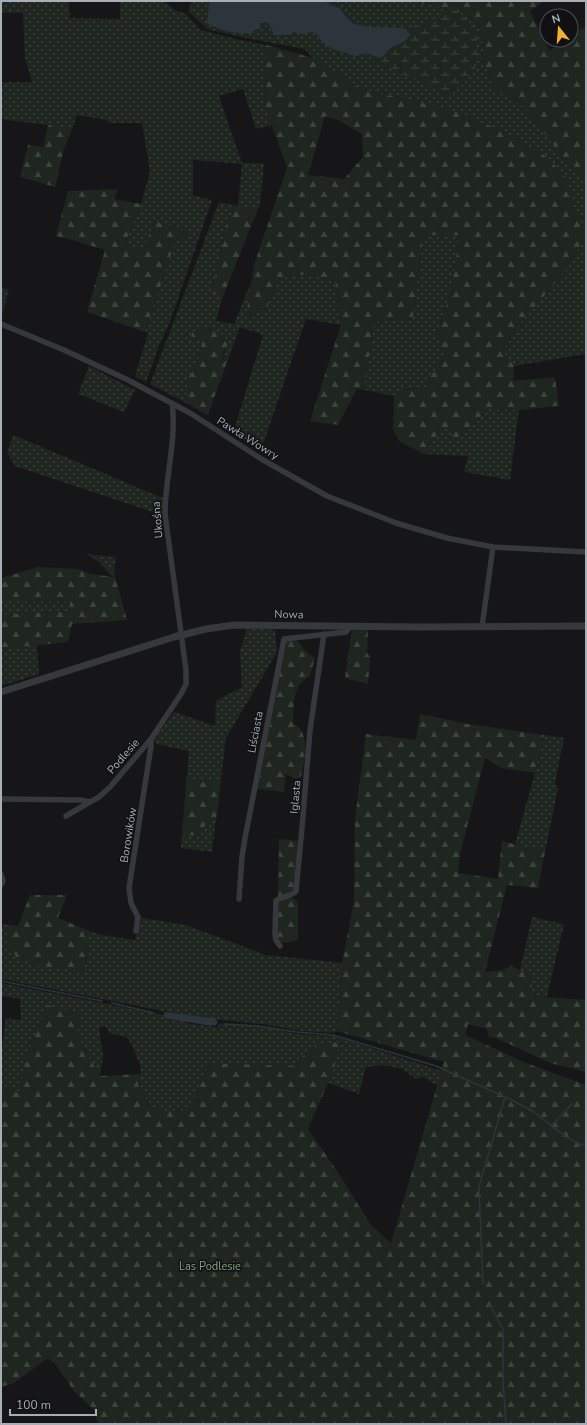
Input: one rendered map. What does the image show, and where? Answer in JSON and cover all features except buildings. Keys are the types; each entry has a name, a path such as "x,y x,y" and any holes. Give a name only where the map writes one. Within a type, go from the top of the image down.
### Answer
{"street":[{"name":"Pawła Wowry","path":"1,324 106,369 190,413 263,460 327,496 396,523 447,538 493,547 586,552"},
{"name":"Ukośna","path":"172,403 173,432 165,492 165,514 182,634"},
{"path":"482,627 493,547"},
{"name":"Nowa","path":"1,692 182,634 234,625 482,627 586,626"},
{"name":"Liściasta","path":"239,899 242,857 282,643 284,639 346,632 351,626"},
{"name":"Podlesie","path":"66,816 99,797 110,787 151,739 160,726 186,684 187,677 182,634"},
{"name":"Iglasta","path":"280,946 275,935 276,901 280,898 292,895 296,891 310,730 324,634"},
{"name":"Borowików","path":"136,931 138,917 131,903 129,888 151,739"},
{"path":"1,799 82,800 90,802"},
{"path":"1,874 3,881 1,885"}],"green space":[{"path":"1,1 69,1 70,18 120,19 120,1 163,1 177,11 185,13 201,30 266,45 265,105 272,125 256,129 243,89 219,96 242,163 264,163 260,205 258,209 238,206 242,164 193,160 193,195 212,200 171,319 146,382 135,376 148,333 145,332 176,239 188,232 154,221 144,250 125,244 141,204 150,172 142,123 108,123 107,120 77,115 72,129 1,119 1,82 32,82 25,59 23,13 1,13"},
{"path":"192,1 210,1 209,18 207,20 219,30 238,33 253,33 253,31 261,28 260,24 267,22 272,30 278,34 291,35 292,32 303,34 310,32 315,33 322,42 343,53 365,53 375,56 404,28 377,28 357,25 352,23 347,18 340,8 332,6 325,1 415,1 422,4 432,1 441,8 456,6 479,24 484,48 482,57 494,89 521,104 586,186 586,354 514,366 503,351 512,335 519,141 499,129 400,97 378,94 352,85 339,72 331,70 313,58 305,49 207,29 188,11"},
{"path":"415,1 432,1 422,4"},
{"path":"432,1 544,1 530,11 539,29 539,48 548,48 550,51 554,48 579,48 579,31 586,26 586,186 521,104 494,89 482,57 484,48 479,24 456,6 441,8"},
{"path":"449,10 459,11 477,31 477,60 474,73 449,98 426,84 373,62 388,47 402,41 414,26 434,20"},
{"path":"266,45 313,58 331,70 339,72 352,85 378,94 400,97 467,115 499,129 547,157 564,175 585,232 575,259 512,334 503,351 514,366 513,381 555,377 559,406 519,410 489,409 451,446 452,429 441,429 424,454 399,441 393,429 394,396 404,390 423,388 446,353 436,334 449,298 460,235 423,235 413,318 374,322 364,390 357,389 338,425 310,421 341,325 335,281 307,274 280,278 267,307 246,318 254,265 287,168 265,105","holes":["325,116 338,120 362,134 363,157 344,179 308,175"]},
{"path":"48,125 72,129 64,149 55,187 20,177 28,145 43,147"},
{"path":"118,189 114,199 141,204 125,244 144,249 154,221 188,232 187,238 176,239 145,332 87,312 105,250 56,236 68,191"},
{"path":"219,202 234,205 232,215 224,229 223,245 212,289 213,293 222,299 216,321 234,324 251,282 247,318 267,307 280,278 307,274 335,281 341,325 306,319 261,450 233,433 263,335 240,327 226,365 224,354 226,338 190,340 202,341 201,351 195,368 188,378 186,403 150,384"},
{"path":"234,205 258,209 222,299 213,293 212,289 223,245 224,229 232,215"},
{"path":"460,234 449,298 436,334 447,353 423,388 411,388 397,393 394,396 364,390 374,322 413,318 423,235"},
{"path":"1,287 9,290 1,319"},
{"path":"201,327 213,327 226,338 227,344 223,353 226,365 208,415 186,403 188,378 195,368 201,351 202,341 190,341 192,333"},
{"path":"89,366 135,390 124,412 78,394"},
{"path":"489,409 519,410 510,480 464,472 468,456 424,454 441,429 452,429 452,445"},
{"path":"13,435 163,498 162,515 15,466 7,452"},
{"path":"86,554 116,557 114,571 115,577 112,576 98,561"},
{"path":"38,567 79,569 90,574 115,577 127,620 72,624 68,642 1,649 1,615 70,611 70,602 1,601 1,578"},
{"path":"1,601 71,602 70,611 1,615"},
{"path":"247,628 275,630 277,652 226,738 212,852 181,848 189,751 156,744 154,739 174,712 215,726 216,701 242,687 240,652"},
{"path":"368,629 367,653 370,657 368,684 345,678 352,630"},
{"path":"296,640 315,658 310,676 299,686 294,701 293,723 299,727 305,746 301,776 296,779 286,774 284,792 257,789 286,641"},
{"path":"37,645 39,674 1,686 1,649"},
{"name":"Las Podlesie","path":"420,714 468,724 544,735 535,773 501,768 485,758 460,854 458,873 498,879 502,841 545,852 538,888 507,885 485,972 503,970 511,966 533,976 530,996 586,1000 586,1072 550,1063 496,1038 489,1037 487,1029 468,1024 465,1035 526,1063 586,1085 586,1424 98,1424 94,1410 74,1391 56,1365 48,1358 14,1383 1,1387 1,1086 19,1092 27,1053 47,1005 79,1014 77,1035 100,1076 141,1074 138,1085 150,1107 163,1111 188,1110 209,1063 292,1066 316,1045 340,1042 333,1072 308,1129 337,1171 371,1225 391,1243 444,1062 337,1031 342,963 354,901 355,819 366,734 416,740"},
{"path":"544,735 564,738 555,784 558,788 545,852 515,844"},
{"path":"186,779 221,782 216,820 205,825 205,833 183,837"},
{"path":"279,839 298,841 294,889 290,894 278,896"},
{"path":"30,895 67,895 58,918 87,930 89,953 82,972 69,969 49,969 18,960 7,941 11,925 18,926"},
{"path":"284,898 293,898 298,902 298,940 284,943 279,941 277,936 278,907 279,903"},
{"path":"532,917 564,924 547,997 530,996 520,970"},
{"path":"142,918 186,925 266,955 342,963 337,1031 334,1033 301,1031 263,1024 178,1014 1,979 1,924 11,925 7,941 49,969 69,969 82,972 89,953 87,930 101,935 135,940"},
{"path":"1,983 178,1018 184,1022 195,1024 218,1027 219,1023 260,1026 296,1034 334,1036 442,1071 438,1086 423,1077 416,1079 403,1069 382,1065 366,1067 359,1094 328,1083 333,1072 317,1045 292,1066 209,1064 188,1110 163,1111 151,1107 138,1085 141,1074 140,1065 131,1043 126,1037 110,1033 105,1026 99,1027 103,1056 100,1076 77,1035 79,1014 47,1006 27,1053 19,1092 1,1086 1,1052 6,1018 21,1020 20,999 1,996"}],"shaded area":[{"path":"210,1 325,1 332,6 340,8 347,18 354,24 369,27 404,28 410,34 404,42 390,49 381,58 365,53 354,57 350,53 332,49 322,42 318,35 313,32 299,34 293,32 291,35 275,35 267,22 260,24 261,28 253,31 253,33 234,33 217,28 206,22"},
{"path":"165,1012 209,1018 214,1017 218,1022 216,1025 211,1026 165,1018"}],"waterway":[{"path":"1,981 102,1001"},
{"path":"112,1003 154,1013"},
{"path":"225,1024 258,1026 296,1032 333,1035 436,1066 505,1097 479,1187 483,1284"},
{"path":"506,1097 534,1112 572,1141 586,1146"},
{"path":"552,1125 572,1104"},
{"path":"490,1305 503,1329 503,1383 506,1424"}]}
